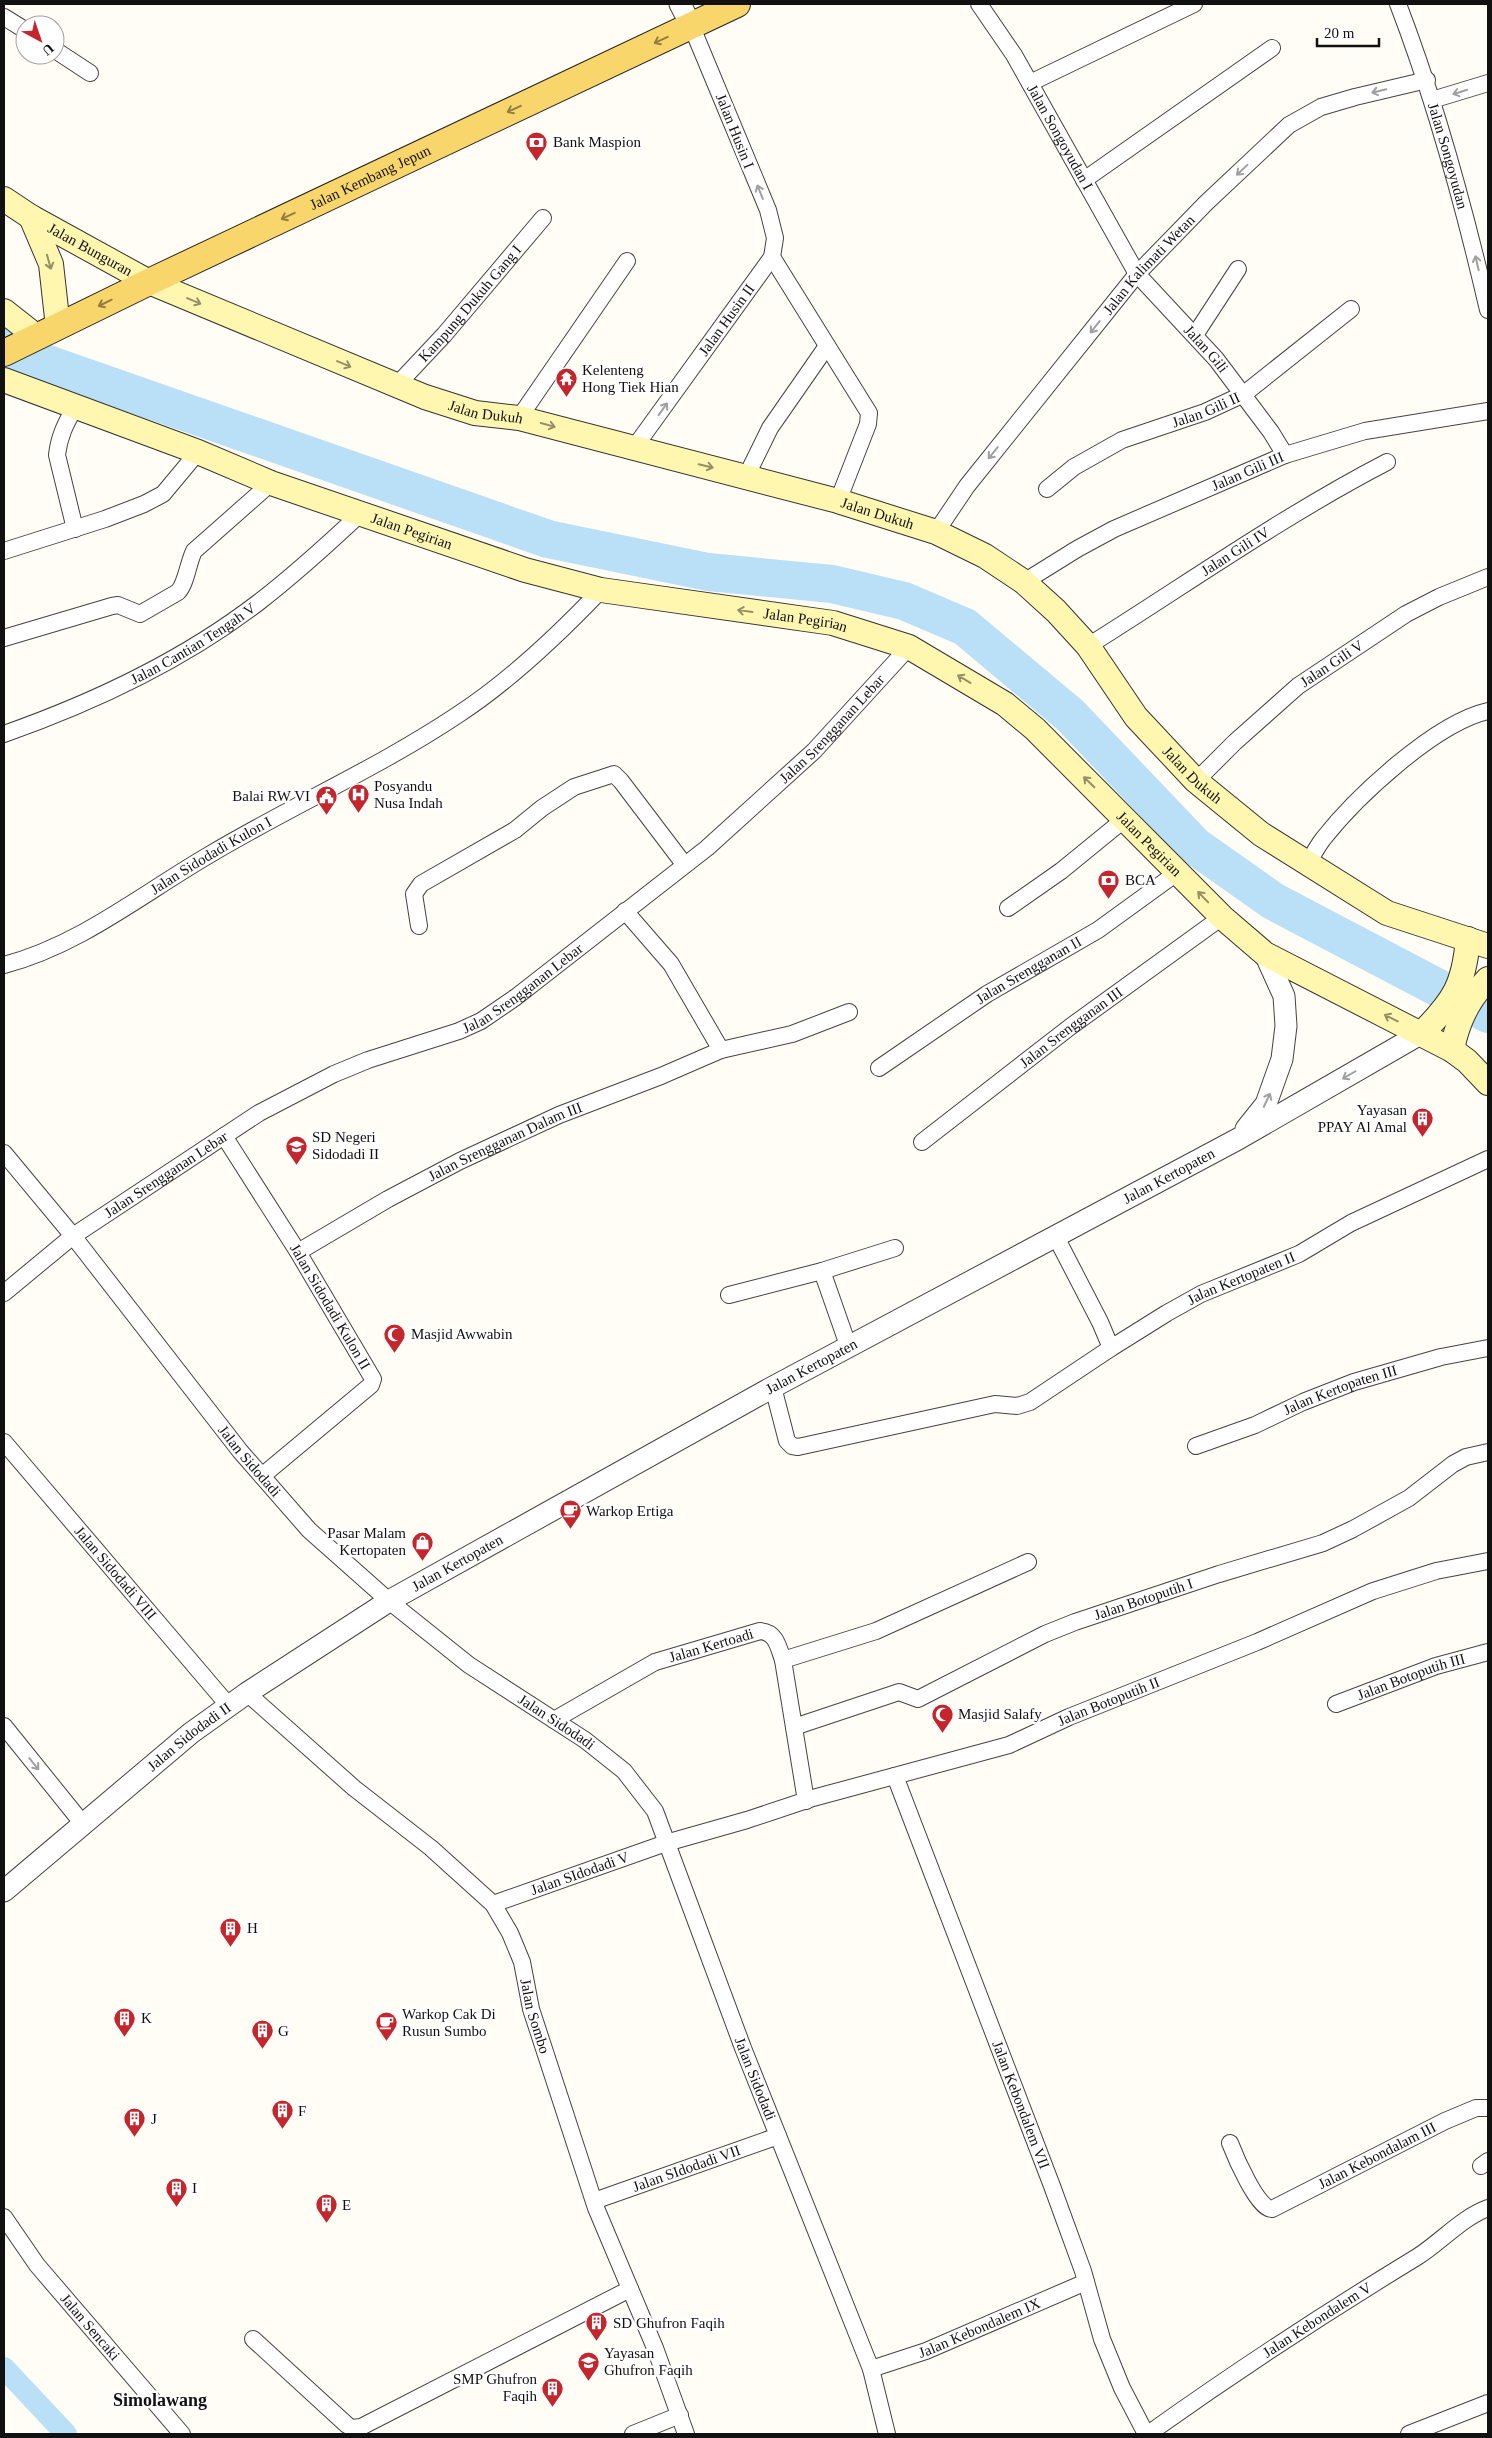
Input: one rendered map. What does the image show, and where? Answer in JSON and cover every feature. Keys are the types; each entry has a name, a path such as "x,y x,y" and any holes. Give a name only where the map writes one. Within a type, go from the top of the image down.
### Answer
{"main road":[{"name":"Jalan Kembang Jepun","path":"30,341 686,15 737,4"},
{"name":"Jalan Bunguran","path":"4,199 31,217 149,282"},
{"name":"Jalan Bunguran","path":"30,341 51,264 31,217"},
{"name":"Jalan Dukuh","path":"149,282 396,386 475,412 519,418 838,501 936,532 985,556 1024,582 1056,611 1088,646 1136,717 1196,781 1261,834 1307,865 1387,913 1478,943"},
{"path":"4,311 30,341"},
{"name":"Jalan Pegirian","path":"4,380 198,452 271,483 525,570 601,590 833,623 909,647 1005,704 1035,729 1126,818 1222,917 1265,954 1452,1050 1467,1061 1488,1084"},
{"path":"1422,1033 1449,1020 1476,983 1478,943"},
{"path":"1449,1020 1452,1050"}],"street":[{"name":"Jalan Songoyudan I","path":"979,4 1030,82 1137,274"},
{"path":"1030,82 1194,4"},
{"name":"Jalan Songoyudan","path":"1398,4 1427,80 1476,255 1488,310"},
{"name":"Jalan Husin I","path":"686,15 768,210 775,238"},
{"path":"4,17 15,24"},
{"path":"1084,180 1272,48"},
{"path":"65,57 90,73"},
{"name":"Jalan Kalimati Wetan","path":"936,532 968,486 1137,274 1206,203 1289,126 1305,115 1355,97 1427,80"},
{"path":"1432,100 1488,83"},
{"name":"Kampung Dukuh Gang I","path":"396,386 444,335 543,218"},
{"name":"Jalan Husin II","path":"634,448 772,257 775,238"},
{"path":"772,257 864,403 870,419 838,501"},
{"path":"519,418 627,261"},
{"path":"1195,335 1238,269"},
{"name":"Jalan Gili","path":"1137,274 1195,335 1244,394 1285,454"},
{"name":"Jalan Gili II","path":"1047,489 1074,467 1122,440 1205,412 1244,394 1351,309"},
{"path":"746,477 770,428 827,346"},
{"path":"75,407 63,428 58,442 57,455 75,529"},
{"name":"Jalan Gili III","path":"1024,582 1077,549 1114,529 1285,454 1365,431 1488,411"},
{"path":"4,551 75,529 144,504 162,494 198,452"},
{"name":"Jalan Gili IV","path":"1088,646 1205,569 1340,486 1387,462"},
{"path":"4,638 112,606 118,605 140,614 178,592 182,588 188,563 194,551 271,483"},
{"name":"Jalan Cantian Tengah V","path":"4,734 106,693 193,646 259,602 359,514"},
{"name":"Jalan Gili V","path":"1196,781 1229,748 1298,686 1406,614 1488,578"},
{"name":"Jalan Sidodadi Kulon I","path":"4,965 55,947 128,906 209,854 459,715 563,630 601,590"},
{"name":"Jalan Srengganan Lebar","path":"4,1293 73,1236 224,1136 288,1097 334,1074 368,1060 459,1031 481,1021 516,997 684,864 707,848 814,751 909,647"},
{"path":"1307,865 1322,840 1345,813 1388,773 1448,728 1488,711"},
{"path":"419,926 414,894 421,884 515,830 542,808 574,787 614,774 684,864"},
{"path":"1008,908 1061,871 1126,818"},
{"name":"Jalan Srengganan II","path":"879,1068 987,994 1098,930 1178,872"},
{"path":"625,911 671,964 721,1050"},
{"name":"Jalan Srengganan III","path":"922,1142 1070,1027 1222,917"},
{"name":"Jalan Kertopaten","path":"1238,1139 1266,1104 1282,1059 1286,1026 1284,996 1265,954"},
{"name":"Jalan Srengganan Dalam III","path":"298,1252 388,1199 460,1161 559,1115 661,1076 721,1050 792,1034 849,1012"},
{"name":"Jalan Kertopaten","path":"389,1601 773,1387 1238,1139 1422,1033"},
{"name":"Jalan Sidodadi Kulon II","path":"224,1136 298,1252 373,1379 371,1384 262,1476"},
{"name":"Jalan Sidodadi","path":"4,1153 73,1236 170,1362 262,1476 309,1530 389,1601 469,1665 585,1740 624,1771 655,1811 778,2136 871,2368 887,2434"},
{"name":"Jalan Kertopaten II","path":"773,1387 787,1441 792,1446 798,1447 995,1404 1023,1405 1167,1313 1202,1294 1299,1254 1351,1223 1488,1159"},
{"path":"1056,1237 1100,1322 1111,1348"},
{"path":"729,1295 822,1272 895,1248"},
{"path":"822,1272 849,1348"},
{"name":"Jalan Kertopaten III","path":"1196,1446 1248,1428 1303,1402 1354,1382 1441,1357 1488,1348"},
{"name":"Jalan Sidodadi VIII","path":"4,1442 228,1706"},
{"name":"Jalan Botoputih I","path":"794,1727 899,1692 918,1699 1045,1634 1075,1622 1219,1574 1323,1543 1354,1529 1409,1498 1453,1464 1466,1457 1488,1452"},
{"name":"Jalan Botoputih II","path":"666,1843 747,1820 806,1800 1009,1745 1069,1717 1257,1642 1373,1591 1436,1571 1488,1561"},
{"path":"783,1660 876,1631 1028,1562"},
{"name":"Jalan Sidodadi II","path":"4,1891 191,1734 228,1706 389,1601"},
{"name":"Jalan Kertoadi","path":"554,1720 655,1662 760,1631 767,1632 775,1638 783,1660 806,1800"},
{"name":"Jalan Botoputih III","path":"1336,1704 1436,1666 1488,1652"},
{"name":"Jalan Sombo","path":"247,1693 354,1788 431,1848 494,1904 510,1933 522,1962 531,2009 594,2201 686,2434"},
{"path":"4,1726 83,1824"},
{"name":"Jalan Kebondalem VII","path":"895,1776 983,2000 1086,2282 1102,2339 1122,2388 1147,2434"},
{"name":"Jalan SIdodadi V","path":"494,1904 666,1843"},
{"name":"Jalan Kebondalam III","path":"1230,2143 1252,2188 1268,2209 1444,2121 1476,2108 1488,2108"},
{"name":"Jalan SIdodadi VII","path":"594,2201 778,2136"},
{"name":"Jalan Kebondalem V","path":"1147,2434 1324,2314 1426,2251 1472,2215 1488,2208"},
{"name":"Jalan Sencaki","path":"4,2217 37,2265 182,2434"},
{"name":"Jalan Kebondalem IX","path":"871,2368 926,2351 1086,2282"},
{"path":"254,2339 346,2431 361,2427 630,2289"},
{"path":"1409,2434 1488,2403"},
{"path":"633,2434 680,2415"}],"waterway":[{"path":"4,346 13,352 548,539 708,572 832,584 904,601 965,627 1070,715 1195,846 1273,901 1488,1014"},
{"path":"4,2368 66,2434"}],"place":[{"name":"Bank Maspion","path":"537,161"},
{"name":"Kelenteng Hong Tiek Hian","path":"566,398"},
{"name":"Posyandu Nusa Indah","path":"358,814"},
{"name":"Balai RW VI","path":"326,815"},
{"name":"BCA","path":"1109,899"},
{"name":"Yayasan PPAY Al Amal","path":"1423,1138"},
{"name":"SD Negeri Sidodadi II","path":"296,1165"},
{"name":"Masjid Awwabin","path":"395,1353"},
{"name":"Warkop Ertiga","path":"570,1530"},
{"name":"Pasar Malam Kertopaten","path":"422,1561"},
{"name":"Masjid Salafy","path":"942,1733"},
{"name":"H","path":"231,1947"},
{"name":"K","path":"125,2037"},
{"name":"Warkop Cak Di Rusun Sumbo","path":"386,2042"},
{"name":"G","path":"262,2050"},
{"name":"F","path":"282,2130"},
{"name":"J","path":"135,2138"},
{"name":"I","path":"176,2207"},
{"name":"E","path":"326,2224"},
{"name":"SD Ghufron Faqih","path":"597,2342"},
{"name":"Yayasan Ghufron Faqih","path":"588,2381"},
{"name":"SMP Ghufron Faqih","path":"553,2407"}],"district":[{"name":"Simolawang","path":"160,2400"}]}
